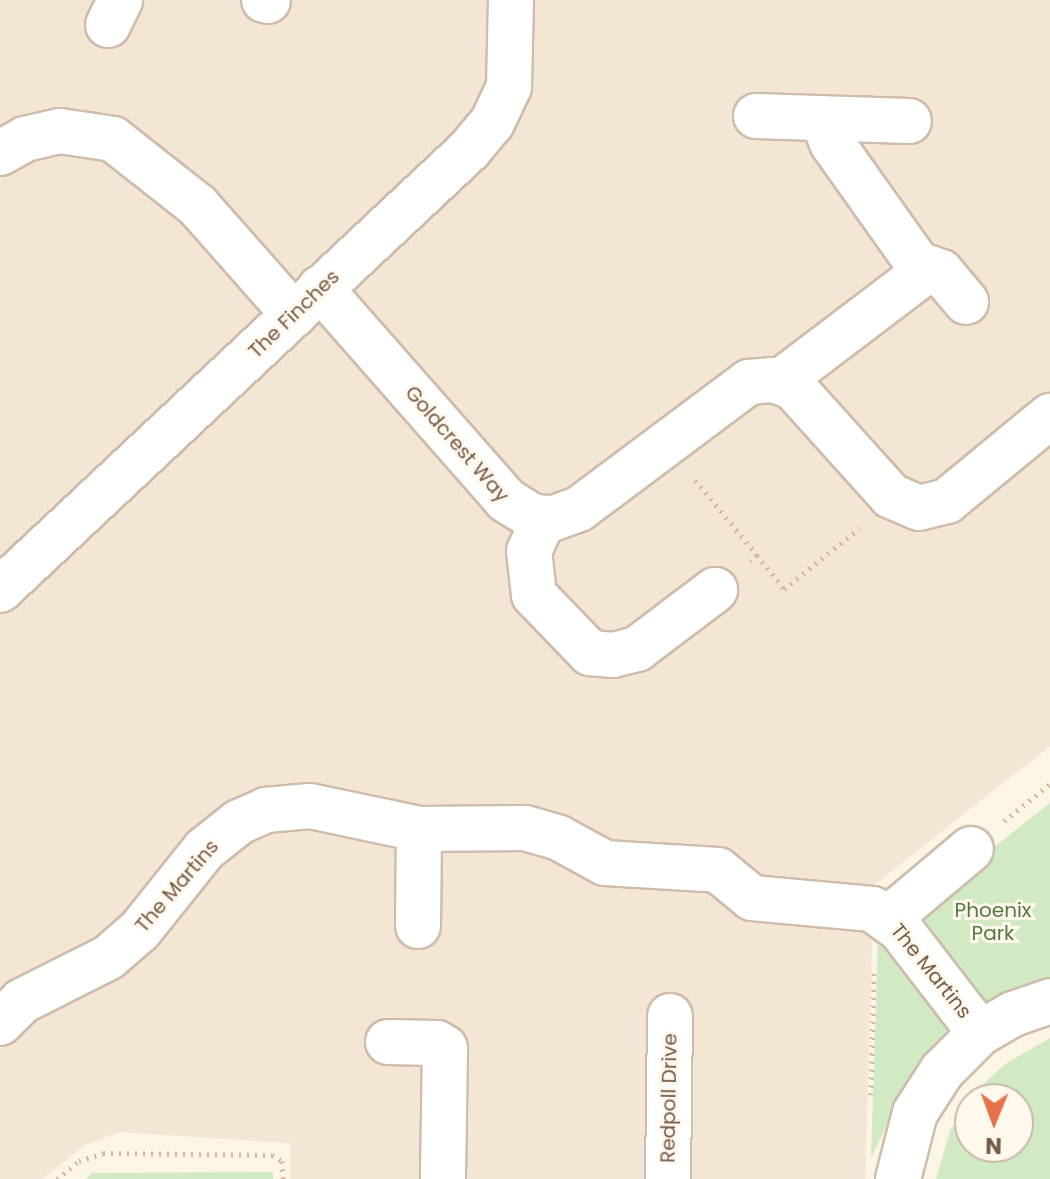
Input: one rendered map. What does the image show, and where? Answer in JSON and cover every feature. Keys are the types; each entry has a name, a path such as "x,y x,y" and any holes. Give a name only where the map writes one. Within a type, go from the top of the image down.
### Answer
{"street":[{"name":"The Finches","path":"0,590 307,302 492,123 509,87 511,0"},
{"path":"756,116 909,121"},
{"path":"822,118 832,143 918,264 941,272 966,302"},
{"name":"Goldcrest Way","path":"4,145 60,131 113,139 198,206 307,302 506,500 544,518"},
{"path":"715,590 637,649 613,655 590,653 534,595 529,551 544,518 579,509 739,385 781,381 930,268"},
{"path":"781,381 805,398 895,500 919,508 947,501 1050,416"},
{"name":"The Martins","path":"0,1023 22,1001 119,948 175,890 205,849 239,822 266,810 310,806 419,829 533,830 605,863 718,870 752,898 838,903 887,917 980,1033"},
{"path":"418,926 419,829"},
{"path":"887,917 971,849"},
{"path":"898,1179 905,1141 928,1088 980,1033 1013,1014 1050,1001"},
{"name":"Redpoll Drive","path":"668,1179 670,1016"},
{"path":"388,1042 437,1043 445,1048 443,1179"}],"path":[{"path":"664,442 784,589 895,500"},
{"path":"715,590 757,555"},
{"path":"971,849 1050,784"},
{"path":"871,1103 875,930 887,917"},
{"path":"57,1179 79,1161 103,1153 272,1155 282,1161 283,1179"}],"shaded area":[{"path":"0,0 1050,0 1050,746 874,885 865,1179 290,1179 291,1143 119,1132 85,1145 42,1179 0,1179"}],"green space":[{"name":"Phoenix Park","path":"1050,803 1050,978 984,1008 917,908"},
{"name":"Phoenix Park","path":"886,937 954,1023 896,1108 871,1157 878,939"},
{"path":"1050,1038 1050,1179 936,1179 954,1124 954,1163 1034,1163 1034,1083 985,1083 1005,1064"},
{"path":"273,1172 273,1179 86,1179 92,1173"}]}
